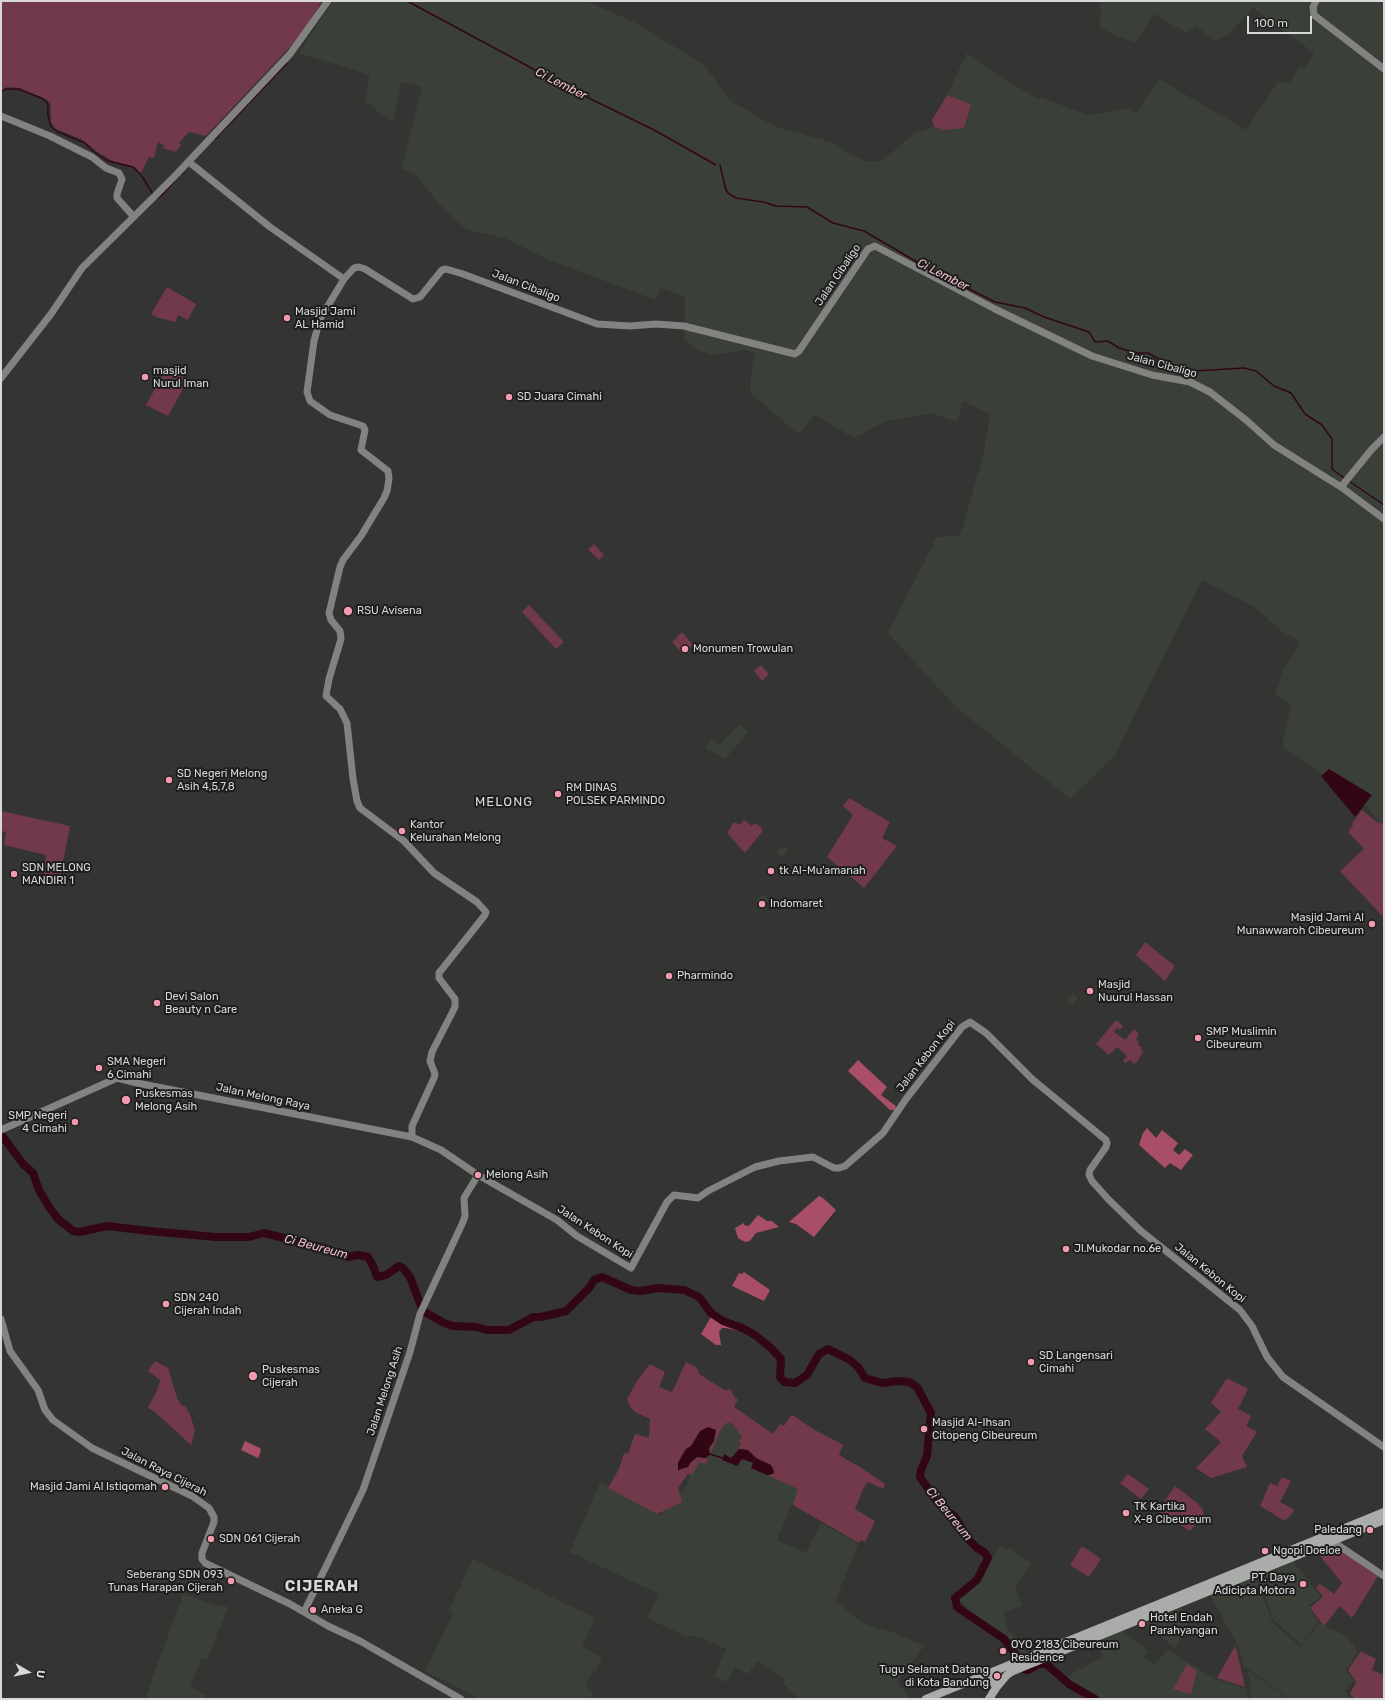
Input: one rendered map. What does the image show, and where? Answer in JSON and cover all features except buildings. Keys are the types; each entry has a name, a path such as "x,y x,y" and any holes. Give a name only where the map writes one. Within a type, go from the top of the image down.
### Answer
{"highway":[{"path":"989,1699 996,1688 1014,1667 1384,1512"},
{"path":"926,1699 1014,1667 1384,1520"},
{"path":"940,1699 985,1681 992,1681 996,1688"}],"main road":[{"path":"1,378 86,264 156,195 191,164 290,54 328,1"},
{"path":"1316,1 1313,7 1314,15 1384,69"},
{"path":"1,116 50,136 92,157 106,168 119,174 122,179 116,197 134,217"},
{"path":"191,164 270,227 344,279 325,309 317,327 307,385 307,396 312,403 336,418 363,426 365,430 361,450 388,471 390,479 384,498 361,536 343,560 340,567 329,613 331,620 340,631 341,639 329,679 326,696 340,709 347,723 353,779 359,806 376,821 404,841 434,873 477,902 486,912 439,973 439,978 455,999 455,1007 432,1052 430,1061 435,1074 412,1126 412,1138"},
{"name":"Jalan Cibaligo","path":"344,279 354,268 360,267 416,299 420,298 442,270 446,269 470,276 584,320 608,325 633,326 656,324 684,326 796,354 800,351 868,249 875,246 995,309 1092,356 1152,375 1190,382 1210,392 1246,420 1274,445 1341,487 1384,519"},
{"path":"1341,487 1372,449 1384,437"},
{"name":"Jalan Kebon Kopi","path":"478,1175 557,1220 582,1240 631,1268 667,1202 674,1195 698,1198 708,1191 755,1167 779,1161 813,1157 834,1168 845,1166 883,1133 906,1099 959,1031 970,1022 986,1033 1032,1079 1106,1140 1106,1147 1090,1170 1089,1175 1092,1181 1108,1199 1141,1231 1240,1310 1252,1326 1267,1357 1283,1377 1384,1447"},
{"name":"Jalan Melong Raya","path":"3,1129 117,1078 412,1138 440,1150 478,1175"},
{"name":"Jalan Melong Asih","path":"304,1612 363,1490 410,1352 420,1314 463,1222 465,1216 464,1198 478,1175"},
{"name":"Jalan Raya Cijerah","path":"1,1320 10,1351 38,1390 49,1416 92,1448 203,1502 209,1508 214,1517 212,1527 202,1553 203,1561 369,1646 461,1699"},
{"path":"1332,1541 1384,1576"}],"shaded area":[{"path":"1,1 322,1 304,32 206,136 189,132 179,143 181,145 176,152 163,148 164,145 158,142 154,158 149,157 141,173 135,167 113,161 99,153 81,139 56,129 51,122 51,104 46,99 20,88 7,87 1,91"},
{"path":"333,1 585,1 634,22 704,65 731,101 774,126 834,143 850,154 868,162 882,161 915,133 934,127 946,130 971,104 947,95 967,53 1005,80 1038,99 1040,97 1088,115 1106,113 1125,108 1136,113 1159,79 1246,130 1277,83 1290,83 1300,66 1304,68 1314,53 1253,8 1229,34 1215,41 1196,26 1187,33 1154,14 1136,42 1122,38 1099,27 1102,11 1099,7 1102,1 1384,1 1384,828 1366,806 1282,746 1291,704 1275,695 1284,668 1301,642 1280,630 1255,607 1202,580 1115,755 1070,799 955,706 888,633 937,537 960,536 984,452 990,414 963,401 957,422 931,413 884,422 854,438 815,415 798,434 750,392 755,353 746,350 711,355 697,350 684,339 685,297 661,288 656,300 544,258 505,238 467,230 439,204 417,176 402,168 422,87 401,82 393,123 365,101 370,75 299,53"},
{"path":"947,95 971,104 964,128 946,130 934,127 932,120"},
{"path":"167,287 196,304 188,320 178,315 175,322 156,317 151,314"},
{"path":"166,369 188,380 168,416 146,405"},
{"path":"594,544 604,555 599,560 588,549"},
{"path":"529,605 564,642 556,649 522,612"},
{"path":"682,632 693,645 683,654 672,642"},
{"path":"761,665 769,674 762,681 754,671"},
{"path":"740,724 748,732 725,759 705,748 711,739 720,745"},
{"path":"1329,769 1372,795 1355,817 1321,776"},
{"path":"849,798 890,822 882,838 897,846 864,888 827,857 853,815 843,806"},
{"path":"1362,810 1377,822 1384,824 1384,918 1340,871 1364,849 1348,832 1353,825 1352,823"},
{"path":"1,811 70,826 59,883 43,880 46,855 4,845 6,832 1,831"},
{"path":"744,820 752,826 755,823 762,828 762,832 745,853 727,833 734,822 740,825"},
{"path":"782,846 788,850 782,858 776,853"},
{"name":"Indomaret","path":"764,894 769,900 762,907 757,900"},
{"path":"1145,942 1175,966 1165,981 1136,955"},
{"path":"1073,993 1078,998 1073,1005 1066,1001"},
{"path":"1116,1020 1123,1026 1120,1030 1117,1028 1114,1032 1125,1040 1134,1029 1139,1034 1136,1039 1139,1042 1138,1044 1142,1048 1141,1050 1143,1052 1134,1064 1130,1060 1125,1063 1123,1061 1127,1056 1117,1047 1109,1055 1096,1044"},
{"path":"858,1060 887,1087 881,1095 896,1106 895,1110 890,1110 848,1071"},
{"path":"1147,1128 1156,1138 1162,1130 1178,1143 1173,1150 1179,1155 1185,1149 1193,1155 1181,1170 1170,1163 1165,1168 1139,1145 1143,1133"},
{"path":"819,1196 836,1210 814,1237 796,1224 789,1222"},
{"path":"758,1215 767,1221 772,1221 779,1227 756,1233 750,1241 745,1242 738,1238 735,1228 744,1223 744,1225 749,1226"},
{"path":"744,1272 770,1290 764,1301 732,1286 739,1273 742,1274"},
{"path":"712,1315 738,1326 744,1332 722,1328 719,1332 721,1345 716,1345 701,1334"},
{"path":"155,1361 168,1368 177,1398 181,1405 186,1407 190,1415 195,1430 191,1445 155,1412 148,1408 158,1388 160,1380 148,1371"},
{"path":"686,1362 695,1366 699,1374 726,1391 729,1389 732,1391 733,1395 738,1400 734,1407 773,1434 780,1424 784,1426 791,1415 794,1416 813,1429 842,1444 843,1445 839,1455 885,1484 883,1489 868,1482 863,1489 855,1509 875,1521 865,1542 861,1540 859,1543 793,1505 798,1489 767,1475 771,1475 771,1465 756,1458 748,1450 739,1449 737,1451 741,1444 738,1442 742,1437 733,1424 729,1423 726,1423 720,1431 710,1455 709,1448 713,1444 698,1435 681,1457 678,1463 679,1470 697,1457 708,1459 706,1464 699,1462 692,1475 688,1474 678,1488 682,1502 657,1514 608,1488 619,1469 624,1453 628,1454 635,1434 649,1438 650,1419 635,1412 630,1407 627,1399 637,1381 650,1364 665,1372 659,1387 672,1392"},
{"path":"1227,1378 1248,1389 1238,1409 1251,1416 1246,1426 1257,1432 1242,1456 1247,1467 1211,1478 1196,1468 1221,1442 1205,1429 1221,1412 1211,1403"},
{"path":"715,1415 746,1431 738,1445 781,1462 800,1485 804,1508 792,1504 777,1540 806,1553 821,1523 858,1544 835,1601 864,1624 894,1633 924,1646 897,1682 911,1699 799,1699 783,1683 786,1680 757,1661 748,1674 735,1667 727,1682 714,1676 726,1649 700,1637 685,1636 647,1618 659,1594 570,1552 600,1483 661,1515 671,1487 683,1493 697,1460 689,1456"},
{"path":"708,1427 716,1430 714,1441 709,1448 710,1455 705,1458 697,1457 688,1467 678,1470 678,1463 686,1449 691,1446 700,1431"},
{"path":"245,1441 260,1448 261,1451 258,1458 241,1450"},
{"path":"739,1449 748,1450 756,1458 771,1465 774,1471 773,1474 767,1475 751,1468 753,1463 742,1459 737,1466 722,1460 724,1454 731,1458"},
{"path":"1128,1474 1149,1489 1141,1499 1120,1483"},
{"path":"1282,1477 1291,1481 1280,1502 1295,1510 1285,1521 1260,1506 1270,1483 1277,1486"},
{"path":"1175,1486 1202,1508 1206,1522 1196,1524 1190,1531 1158,1511"},
{"path":"1330,1544 1378,1576 1352,1618 1340,1606 1324,1626 1310,1608 1323,1597 1316,1587 1320,1584 1334,1594 1342,1583 1316,1551"},
{"path":"1000,1546 1006,1550 1009,1547 1031,1564 1015,1586 1022,1606 1003,1612 1008,1632 1019,1638 1027,1654 1018,1657 1010,1642 972,1613 959,1600 981,1579"},
{"path":"1082,1546 1101,1559 1089,1577 1070,1565"},
{"path":"473,1559 595,1618 582,1647 602,1657 596,1671 594,1669 586,1686 593,1692 590,1699 480,1699 425,1671 453,1613 449,1610"},
{"path":"1292,1560 1321,1597 1309,1605 1314,1617 1318,1621 1302,1645 1274,1621 1257,1575"},
{"path":"1255,1576 1273,1623 1301,1647 1319,1623 1346,1636 1358,1652 1346,1670 1354,1681 1344,1691 1352,1699 1288,1699 1282,1692 1243,1666 1239,1648 1209,1593"},
{"path":"183,1594 213,1605 228,1607 207,1659 202,1658 190,1687 206,1695 204,1699 153,1699 146,1696"},
{"path":"1180,1605 1188,1623 1175,1648 1139,1620"},
{"path":"1122,1630 1148,1651 1144,1657 1154,1665 1167,1650 1215,1679 1246,1689 1248,1699 1098,1699 1064,1678 1103,1657 1093,1640"},
{"path":"1235,1646 1237,1651 1245,1687 1217,1678"},
{"path":"1361,1651 1376,1659 1372,1670 1384,1675 1384,1699 1355,1699 1350,1694 1356,1682 1348,1670"},
{"path":"1187,1664 1197,1671 1191,1694 1173,1689"},
{"path":"1248,1671 1280,1692 1286,1699 1252,1699"}],"waterway":[{"name":"Ci Lember","path":"407,1 548,78 654,130 716,165"},
{"path":"215,139 287,63"},
{"path":"1,92 6,89 18,89 47,102 51,127 58,132 85,143 93,151 108,161 133,167 141,175 153,194"},
{"name":"Ci Lember","path":"720,165 726,190 736,198 763,202 776,206 807,207 833,223 864,231 929,269 995,302 1025,308 1044,317 1089,332 1095,342 1108,341 1119,348 1137,353 1148,353 1182,372"},
{"path":"158,197 160,197 189,166"},
{"name":"Ci Lember","path":"1194,371 1244,368 1256,371 1274,386 1291,393 1305,414 1322,425 1332,439 1332,469 1344,478"},
{"name":"Ci Lember","path":"1349,481 1384,505"},
{"name":"Ci Beureum","path":"1,1134 23,1164 33,1173 39,1190 49,1207 59,1220 73,1231 80,1232 107,1226 216,1237 249,1237 264,1233 327,1249 348,1257 358,1255 368,1257 377,1277 386,1275 399,1266 403,1268 410,1277 423,1311 444,1323 453,1326 476,1327 487,1330 509,1330 533,1317 541,1317 566,1311 590,1287 594,1280 602,1277 631,1290 640,1291 658,1288 684,1290 699,1297 711,1313 723,1321 742,1328 755,1335 771,1348 781,1359 780,1377 784,1382 795,1383 807,1375 819,1354 828,1349 850,1360 858,1367 865,1378 882,1383 898,1381 909,1382 917,1387 931,1413 927,1456 921,1470 920,1477 938,1503 955,1517 968,1539 977,1548 984,1552 988,1558 977,1580 955,1598 957,1607 1004,1639 1017,1656"},
{"path":"710,1454 722,1458"},
{"name":"Ci Beureum","path":"1024,1669 1028,1670 1039,1664 1046,1664 1069,1684 1095,1699"}],"place":[{"name":"Masjid Jami AL Hamid","path":"287,318"},
{"name":"masjid Nurul Iman","path":"145,377"},
{"name":"SD Juara Cimahi","path":"509,397"},
{"name":"RSU Avisena","path":"348,611"},
{"name":"Monumen Trowulan","path":"685,649"},
{"name":"SD Negeri Melong Asih 4,5,7,8","path":"169,780"},
{"name":"RM DINAS POLSEK PARMINDO","path":"558,794"},
{"name":"Kantor Kelurahan Melong","path":"402,831"},
{"name":"tk Al-Mu'amanah","path":"771,871"},
{"name":"SDN MELONG MANDIRI 1","path":"14,874"},
{"name":"Indomaret","path":"762,904"},
{"name":"Masjid Jami Al Munawwaroh Cibeureum","path":"1372,924"},
{"name":"Pharmindo","path":"669,976"},
{"name":"Masjid Nuurul Hassan","path":"1090,991"},
{"name":"Devi Salon Beauty n Care","path":"157,1003"},
{"name":"SMP Muslimin Cibeureum","path":"1198,1038"},
{"name":"SMA Negeri 6 Cimahi","path":"99,1068"},
{"name":"Puskesmas Melong Asih","path":"126,1100"},
{"name":"SMP Negeri 4 Cimahi","path":"75,1122"},
{"name":"Melong Asih","path":"478,1175"},
{"name":"Jl.Mukodar no.6e","path":"1066,1249"},
{"name":"SDN 240 Cijerah Indah","path":"166,1304"},
{"name":"SD Langensari Cimahi","path":"1031,1362"},
{"name":"Puskesmas Cijerah","path":"253,1376"},
{"name":"Masjid Al-Ihsan Citopeng Cibeureum","path":"924,1429"},
{"name":"Masjid Jami Al Istiqomah","path":"165,1487"},
{"name":"TK Kartika X-8 Cibeureum","path":"1126,1513"},
{"name":"Paledang","path":"1370,1530"},
{"name":"SDN 061 Cijerah","path":"211,1539"},
{"name":"Ngopi Doeloe","path":"1265,1551"},
{"name":"Seberang SDN 093 Tunas Harapan Cijerah","path":"231,1581"},
{"name":"PT. Daya Adicipta Motora","path":"1303,1584"},
{"name":"Aneka G","path":"313,1610"},
{"name":"Hotel Endah Parahyangan","path":"1142,1624"},
{"name":"OYO 2183 Cibeureum Residence","path":"1003,1651"},
{"name":"Tugu Selamat Datang di Kota Bandung","path":"997,1676"}],"district":[{"name":"MELONG","path":"504,802"},
{"name":"CIJERAH","path":"322,1587"}]}
